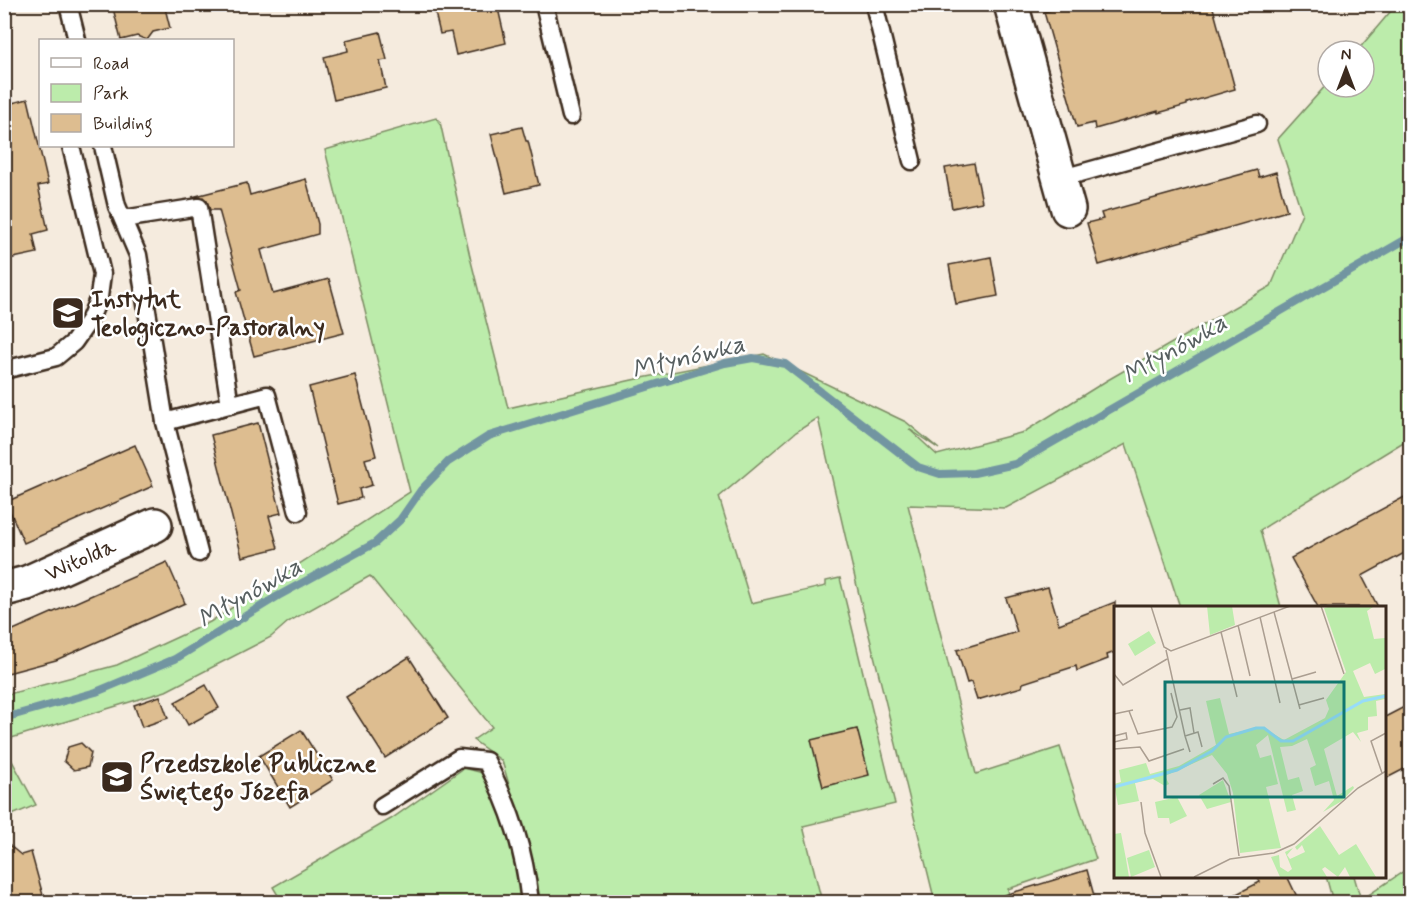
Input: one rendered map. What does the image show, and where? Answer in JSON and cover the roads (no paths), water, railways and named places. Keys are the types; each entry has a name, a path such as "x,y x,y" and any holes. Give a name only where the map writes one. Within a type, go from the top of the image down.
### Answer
{"street":[{"path":"1011,4 1064,194"},
{"name":"Witolda","path":"4,589 27,583 155,525"}],"lane":[{"path":"68,4 76,39"},
{"path":"544,4 571,116"},
{"path":"874,4 912,161"},
{"path":"1064,194 1257,124"},
{"path":"4,370 56,357 74,342 90,319 99,297 102,274 71,147"},
{"path":"103,147 117,206 138,255 165,422 199,553"},
{"path":"123,219 199,207 230,405"},
{"path":"165,422 267,395 298,512"},
{"path":"382,806 459,758 486,761 505,797 512,817 522,853 530,903"}],"waterway":[{"name":"Młynówka","path":"4,718 96,692 175,659 278,596 375,543 400,520 421,490 448,462 489,436 725,363 753,358 785,364 918,467 940,474 974,473 1015,464 1410,237"}],"place":[{"name":"Instytut Teologiczno-Pastoralny","path":"68,313"},
{"name":"Przedszkole Publiczne Świętego Józefa","path":"117,777"}]}
